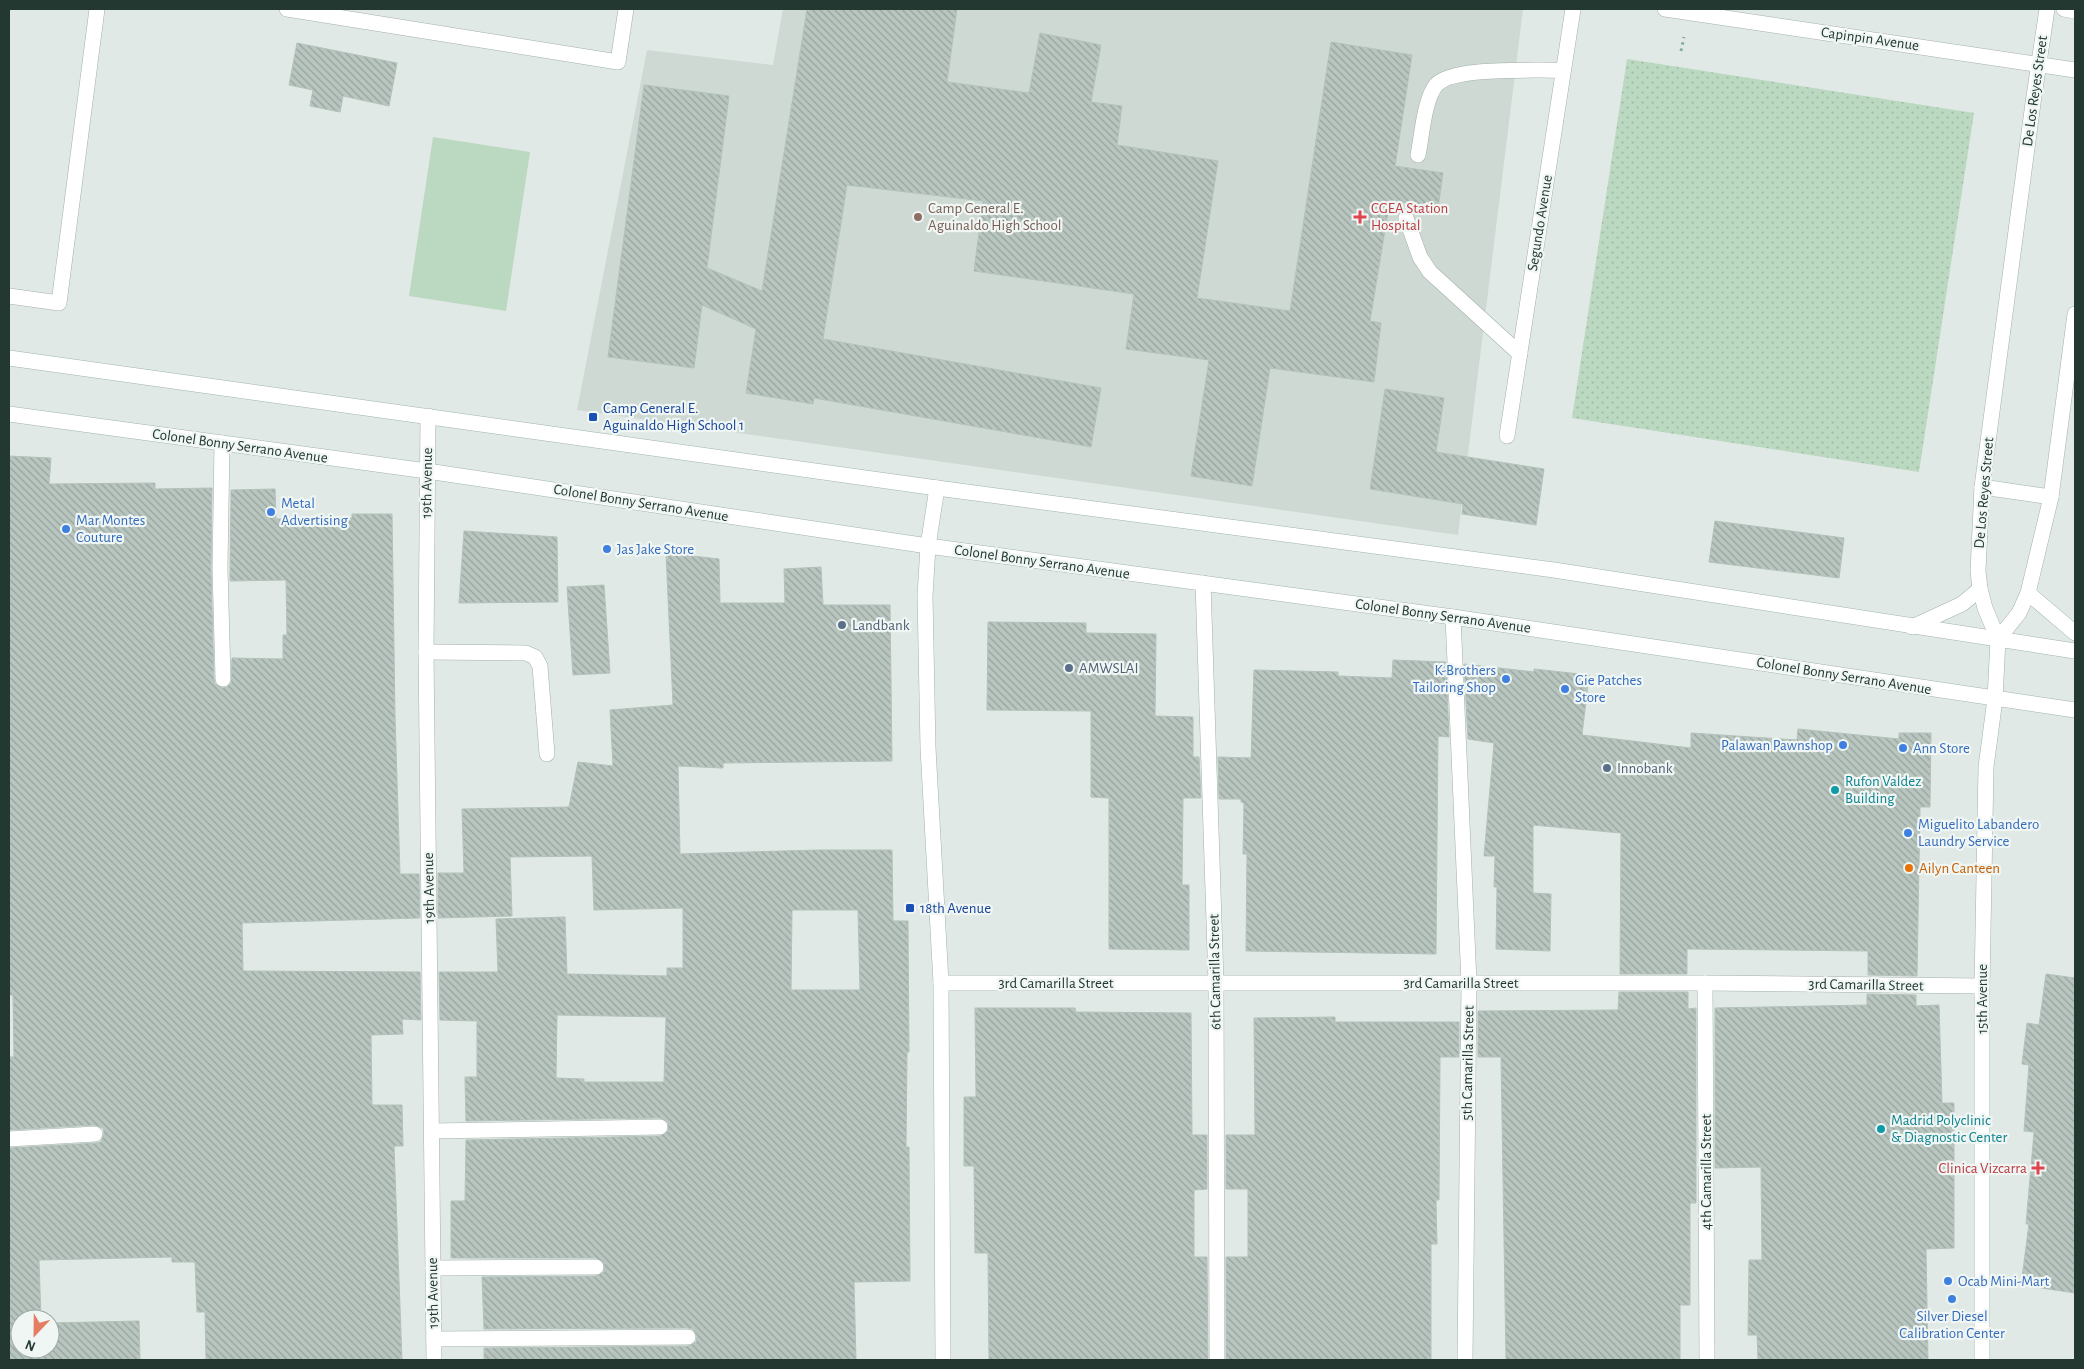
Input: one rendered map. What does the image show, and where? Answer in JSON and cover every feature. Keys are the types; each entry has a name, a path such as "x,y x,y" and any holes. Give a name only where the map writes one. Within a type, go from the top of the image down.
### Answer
{"street":[{"path":"9,296 59,303 97,9"},
{"path":"287,9 618,62 626,9"},
{"name":"Segundo Avenue","path":"1507,436 1573,9"},
{"name":"Capinpin Avenue","path":"1665,9 2075,70"},
{"name":"De Los Reyes Street","path":"1998,639 1985,608 1978,571 1982,487 2047,9"},
{"path":"2064,9 2075,11"},
{"path":"1418,155 1428,100 1436,85 1447,78 1467,72 1563,70"},
{"path":"1406,218 1420,257 1430,272 1520,354"},
{"path":"1998,639 2019,613 2028,593 2050,497 2075,314"},
{"path":"9,358 937,488 1554,570 2075,651"},
{"name":"Colonel Bonny Serrano Avenue","path":"9,414 427,471 928,546 1453,617 2075,710"},
{"name":"19th Avenue","path":"428,416 426,652 434,1360"},
{"path":"222,443 220,569 224,679"},
{"path":"1982,487 2050,497"},
{"path":"937,488 928,546 925,596 928,748 941,982 943,1360"},
{"name":"6th Camarilla Street","path":"1202,583 1216,983 1217,1360"},
{"path":"1912,627 1962,604 1980,589"},
{"path":"2028,593 2075,634"},
{"name":"5th Camarilla Street","path":"1453,617 1470,983 1465,1360"},
{"name":"15th Avenue","path":"1982,1360 1982,986 1986,767 1995,699 1998,639"},
{"path":"426,652 526,653 536,657 540,666 547,754"},
{"name":"3rd Camarilla Street","path":"941,982 1705,983 1982,986"},
{"name":"4th Camarilla Street","path":"1705,983 1707,1360"},
{"path":"432,1131 660,1127"},
{"path":"9,1139 95,1134"},
{"path":"432,1268 596,1267"},
{"path":"434,1339 688,1337"}],"shaded area":[{"name":"Camp General E. Aguinaldo High School","path":"783,9 1523,9 1458,535 577,410 647,50 773,65"}],"green space":[{"path":"1627,59 1974,113 1919,472 1572,418"},
{"path":"433,137 530,152 506,311 409,296"}],"building":[{"path":"807,9 957,9 947,82 1029,93 1040,33 1101,45 1091,102 1122,106 1117,145 1218,161 1197,298 1290,311 1331,42 1412,55 1395,166 1443,173 1438,208 1390,200 1370,321 1381,323 1374,382 1270,368 1252,486 1191,476 1209,360 1126,349 1134,294 974,271 983,201 847,185 823,339 1101,388 1091,447 814,398 813,404 746,393 756,329 702,305 694,368 608,357 644,85 729,96 707,268 762,291"},
{"path":"297,43 397,63 389,106 343,96 340,112 310,106 313,90 289,85"},
{"path":"1385,389 1444,398 1436,452 1544,469 1536,525 1462,514 1463,504 1370,489"},
{"path":"9,456 51,458 49,484 155,483 155,489 212,488 211,569 214,679 215,684 223,688 231,683 232,658 283,659 283,635 287,635 286,580 230,581 231,490 275,489 276,519 352,518 352,514 392,514 400,874 419,874 420,918 242,923 243,971 420,972 421,1020 402,1019 403,1034 371,1035 372,1105 402,1105 403,1146 394,1146 402,1360 206,1360 205,1312 197,1312 195,1262 172,1262 172,1257 39,1260 41,1309 10,1309 10,1359 60,1359 60,1323 139,1321 140,1360 9,1360 9,1148 96,1143 101,1142 104,1134 103,1128 94,1125 9,1130 9,1057 14,1057 13,995 9,995"},
{"path":"1715,521 1844,538 1839,578 1709,562"},
{"path":"464,531 557,537 558,602 459,603"},
{"path":"666,553 719,559 720,603 785,603 784,569 821,567 823,605 890,605 892,761 723,763 723,768 678,766 680,854 892,850 893,921 908,921 909,1052 907,1052 906,1147 909,1147 910,1281 854,1282 856,1360 484,1360 484,1348 688,1346 696,1342 697,1336 693,1329 688,1328 484,1329 482,1277 596,1276 604,1272 604,1263 596,1258 451,1258 451,1201 465,1201 466,1140 660,1136 668,1131 668,1122 660,1118 466,1121 465,1077 477,1077 477,1021 440,1020 439,972 498,972 496,919 565,917 567,974 667,976 667,968 683,968 683,908 594,910 592,856 510,857 512,916 438,918 438,873 464,873 462,809 569,807 578,762 613,766 610,710 673,705","holes":["792,910 858,910 860,990 791,990","557,1015 666,1017 664,1082 584,1082 584,1079 556,1078"]},
{"path":"604,585 610,673 573,675 567,587"},
{"path":"988,622 1086,623 1086,633 1156,634 1155,716 1193,717 1193,757 1199,757 1201,798 1183,798 1182,885 1189,885 1189,950 1109,949 1109,798 1091,797 1091,711 987,710"},
{"path":"1393,660 1446,662 1449,737 1438,736 1436,954 1246,951 1247,854 1243,854 1244,803 1241,802 1241,799 1219,799 1218,757 1251,758 1254,670 1338,672 1338,676 1392,678"},
{"path":"1464,664 1534,672 1534,669 1589,675 1582,735 1691,748 1691,733 1797,740 1798,729 1899,739 1899,733 1931,733 1930,807 1920,807 1917,976 1868,975 1868,951 1687,949 1687,974 1620,974 1621,833 1533,825 1533,893 1551,894 1550,951 1496,949 1497,887 1494,887 1495,856 1484,856 1494,743 1468,739"},
{"path":"2046,974 2075,978 2075,1293 2021,1285 2029,1224 2026,1224 2034,1132 2024,1131 2029,1065 2022,1064 2027,1023 2039,1025"},
{"path":"1619,992 1688,992 1688,1009 1696,1008 1696,1203 1690,1203 1690,1305 1680,1305 1680,1360 1506,1360 1501,1057 1478,1057 1478,1011 1618,1010"},
{"path":"1867,994 1916,995 1916,1006 1939,1005 1942,1103 1954,1103 1954,1248 1926,1249 1928,1360 1758,1360 1757,1335 1748,1335 1749,1260 1762,1260 1761,1167 1715,1168 1715,1008 1867,1005"},
{"path":"975,1008 1075,1008 1076,1012 1191,1013 1192,1135 1207,1135 1207,1189 1194,1190 1194,1257 1207,1257 1208,1360 989,1360 988,1253 975,1253 974,1166 964,1166 964,1097 976,1097"},
{"path":"1335,1017 1335,1022 1459,1022 1459,1057 1440,1057 1439,1200 1436,1200 1437,1244 1431,1244 1431,1360 1226,1360 1226,1257 1248,1257 1248,1189 1226,1189 1226,1135 1255,1135 1254,1018"}],"place":[{"name":"Camp General E. Aguinaldo High School","path":"918,217"},
{"name":"CGEA Station Hospital","path":"1360,217"},
{"name":"Camp General E. Aguinaldo High School 1","path":"593,417"},
{"name":"Metal Advertising","path":"271,512"},
{"name":"Mar Montes Couture","path":"66,529"},
{"name":"Jas Jake Store","path":"607,549"},
{"name":"Landbank","path":"842,625"},
{"name":"AMWSLAI","path":"1069,668"},
{"name":"K-Brothers Tailoring Shop","path":"1506,679"},
{"name":"Gie Patches Store","path":"1565,689"},
{"name":"Palawan Pawnshop","path":"1843,745"},
{"name":"Ann Store","path":"1903,748"},
{"name":"Innobank","path":"1607,768"},
{"name":"Rufon Valdez Building","path":"1835,790"},
{"name":"Miguelito Labandero Laundry Service","path":"1908,833"},
{"name":"Ailyn Canteen","path":"1909,868"},
{"name":"18th Avenue","path":"910,908"},
{"name":"Madrid Polyclinic & Diagnostic Center","path":"1881,1129"},
{"name":"Clinica Vizcarra","path":"2038,1168"},
{"name":"Ocab Mini-Mart","path":"1948,1281"},
{"name":"Silver Diesel Calibration Center","path":"1952,1299"}]}
